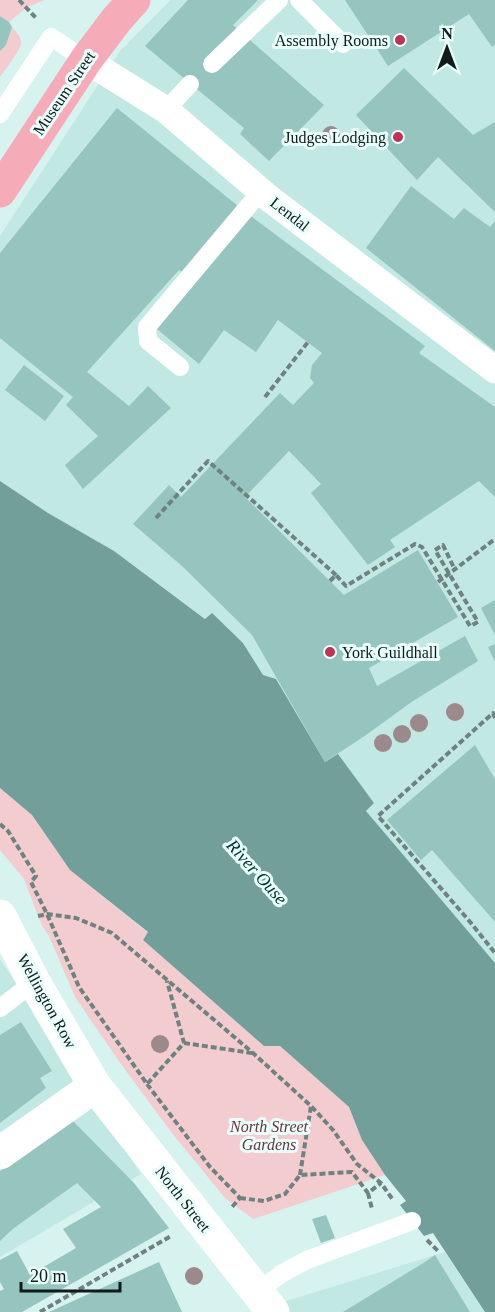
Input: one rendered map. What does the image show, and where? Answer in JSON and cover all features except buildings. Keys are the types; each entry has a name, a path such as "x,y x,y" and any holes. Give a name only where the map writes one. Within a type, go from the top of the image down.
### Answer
{"main road":[{"name":"Museum Street","path":"0,191 86,60 117,18 134,0"}],"street":[{"name":"Lendal","path":"86,60 166,110 261,191 495,370"},
{"name":"Wellington Row","path":"0,916 34,982 95,1086"},
{"path":"0,1153 95,1086"},
{"name":"North Street","path":"95,1086 265,1302"}],"lane":[{"path":"212,64 279,0"},
{"path":"299,0 343,44"},
{"path":"0,114 51,37 86,60"},
{"path":"166,110 190,84"},
{"path":"180,367 148,341 147,327 261,191"},
{"path":"0,1008 34,982"},
{"path":"265,1302 281,1274 307,1260 412,1221"}],"path":[{"path":"265,397 309,342"},
{"path":"156,518 208,461 346,586 415,544 422,546 440,581 470,626 478,622 435,550 442,545 455,570"},
{"path":"440,581 495,539"},
{"path":"330,581 336,575"},
{"path":"495,718 493,713 378,816 495,952"},
{"path":"0,824 8,831 36,876 31,882 79,987 147,1084 210,1167 240,1198 264,1201 285,1194 300,1175 311,1106"},
{"path":"38,916 76,918 112,933 253,1053 311,1106 333,1130 357,1164 381,1183 390,1197"},
{"path":"167,980 184,1043"},
{"path":"147,1084 184,1043"},
{"path":"184,1043 253,1053"},
{"path":"300,1175 352,1172 368,1192 373,1214"},
{"path":"368,1192 381,1183"},
{"path":"234,1206 240,1198"},
{"path":"40,1312 172,1236 202,1223"},
{"path":"423,1237 439,1252"}],"shaded area":[{"path":"171,0 495,0 495,963 366,811 374,803 338,755 325,762 276,679 263,675 243,643 212,614 206,619 114,551 48,513 0,481 0,236 120,51"},
{"path":"0,959 141,1174 0,1257"},
{"path":"445,1252 485,1312 251,1312"}],"green space":[{"path":"0,0 45,0 27,7 9,22 0,16"},
{"path":"12,27 20,37 21,44 0,77 0,50 6,45"},
{"name":"North Street Gardens","path":"0,788 32,815 70,870 148,933 143,940 264,1046 280,1046 349,1107 362,1140 385,1175 253,1219 225,1198 171,1132 75,997 38,916 24,879 0,850"}],"water":[{"name":"River Ouse","path":"0,481 48,513 114,551 205,619 212,613 243,643 263,675 276,679 325,762 338,754 374,803 366,811 495,963 495,1312 485,1312 433,1233 424,1236 400,1205 406,1201 385,1175 362,1140 349,1107 280,1046 264,1046 143,940 148,932 70,870 32,815 0,788"}],"place":[{"name":"Assembly Rooms","path":"400,40"},
{"name":"Judges Lodging","path":"398,137"},
{"name":"York Guildhall","path":"330,652"}]}
